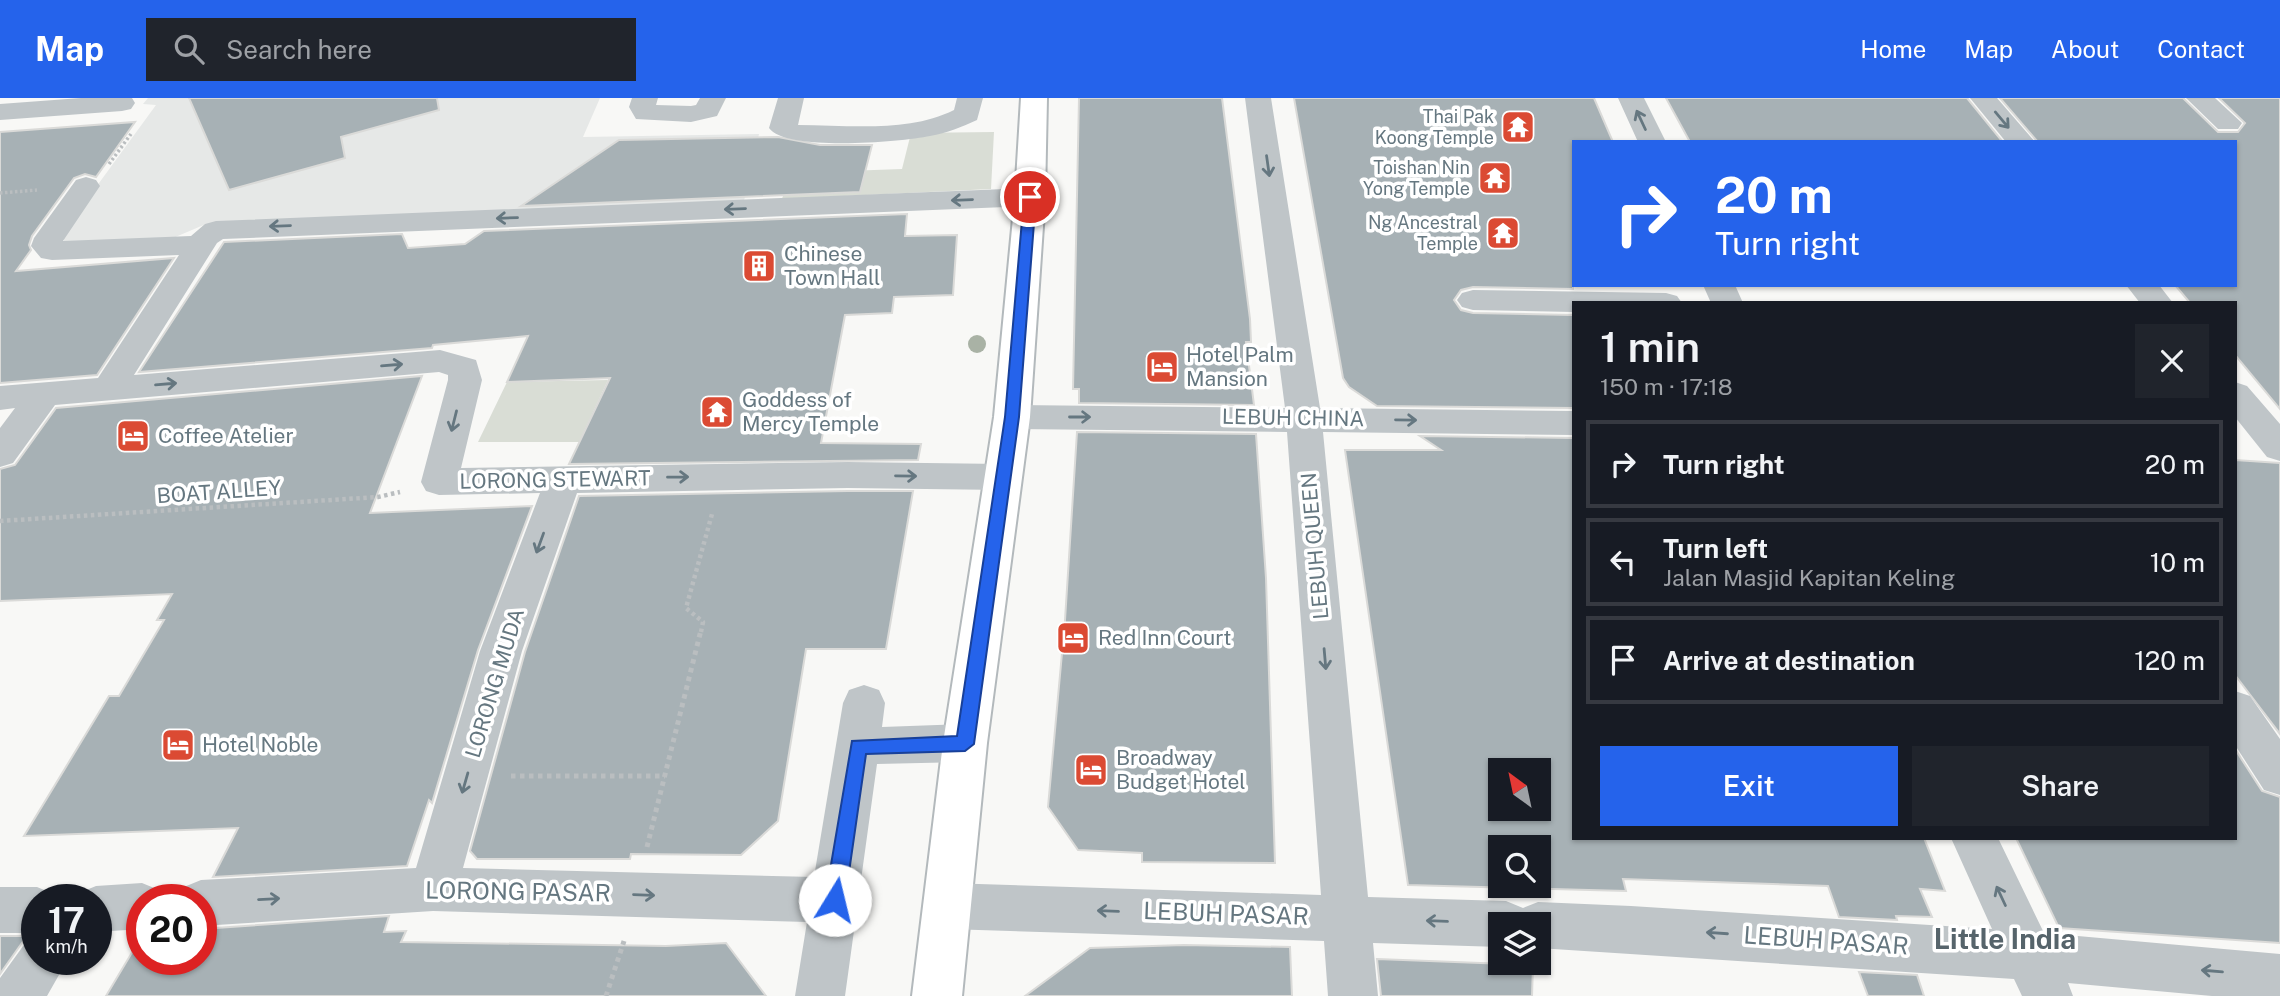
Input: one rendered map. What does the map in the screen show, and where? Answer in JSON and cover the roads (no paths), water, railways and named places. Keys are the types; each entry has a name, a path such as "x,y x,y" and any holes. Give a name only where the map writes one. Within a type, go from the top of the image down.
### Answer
{"main road":[{"path":"937,996 965,744 1012,417 1030,197 1034,98"}],"street":[{"path":"645,98 642,107 646,113 691,114 706,110 713,98"},
{"path":"791,98 783,128 787,132 859,120 959,119 967,114 970,98"},
{"name":"LEBUH QUEEN","path":"1258,98 1304,418 1353,996"},
{"path":"1631,98 1650,140"},
{"path":"1983,98 2019,140"},
{"path":"2199,98 2228,124"},
{"path":"6,107 122,103"},
{"path":"86,186 48,239 46,246 52,251 201,245"},
{"path":"110,388 201,245 211,233 231,228 1030,197"},
{"path":"2144,287 2155,301"},
{"path":"1473,300 1572,302"},
{"name":"LORONG STEWART","path":"0,398 440,361 464,369 465,380 439,482 723,477 1003,478"},
{"path":"0,454 45,394"},
{"path":"2237,396 2278,443"},
{"name":"LEBUH CHINA","path":"1012,417 1304,418 1572,423"},
{"path":"2237,440 2278,443"},
{"name":"LORONG MUDA","path":"433,889 501,651 564,479"},
{"path":"2237,712 2280,776"},
{"path":"820,996 861,725 965,744"},
{"path":"1975,840 2038,975"},
{"name":"LORONG PASAR","path":"217,901 433,889 835,900"},
{"name":"LEBUH PASAR","path":"947,906 1488,923"},
{"path":"0,911 21,910"},
{"name":"LEBUH PASAR","path":"1551,926 1712,932 2038,975 2280,978"},
{"path":"18,996 32,975"}],"place":[{"name":"Thai Pak Koong Temple","path":"1518,127"},
{"name":"Toishan Nin Yong Temple","path":"1495,178"},
{"name":"Ng Ancestral Temple","path":"1503,233"},
{"name":"Chinese Town Hall","path":"759,266"},
{"name":"Hotel Palm Mansion","path":"1162,367"},
{"name":"Goddess of Mercy Temple","path":"717,412"},
{"name":"Coffee Atelier","path":"133,436"},
{"name":"Red Inn Court","path":"1073,638"},
{"name":"Hotel Noble","path":"178,745"},
{"name":"Broadway Budget Hotel","path":"1091,770"}],"district":[{"name":"Little India","path":"2005,939"}]}
